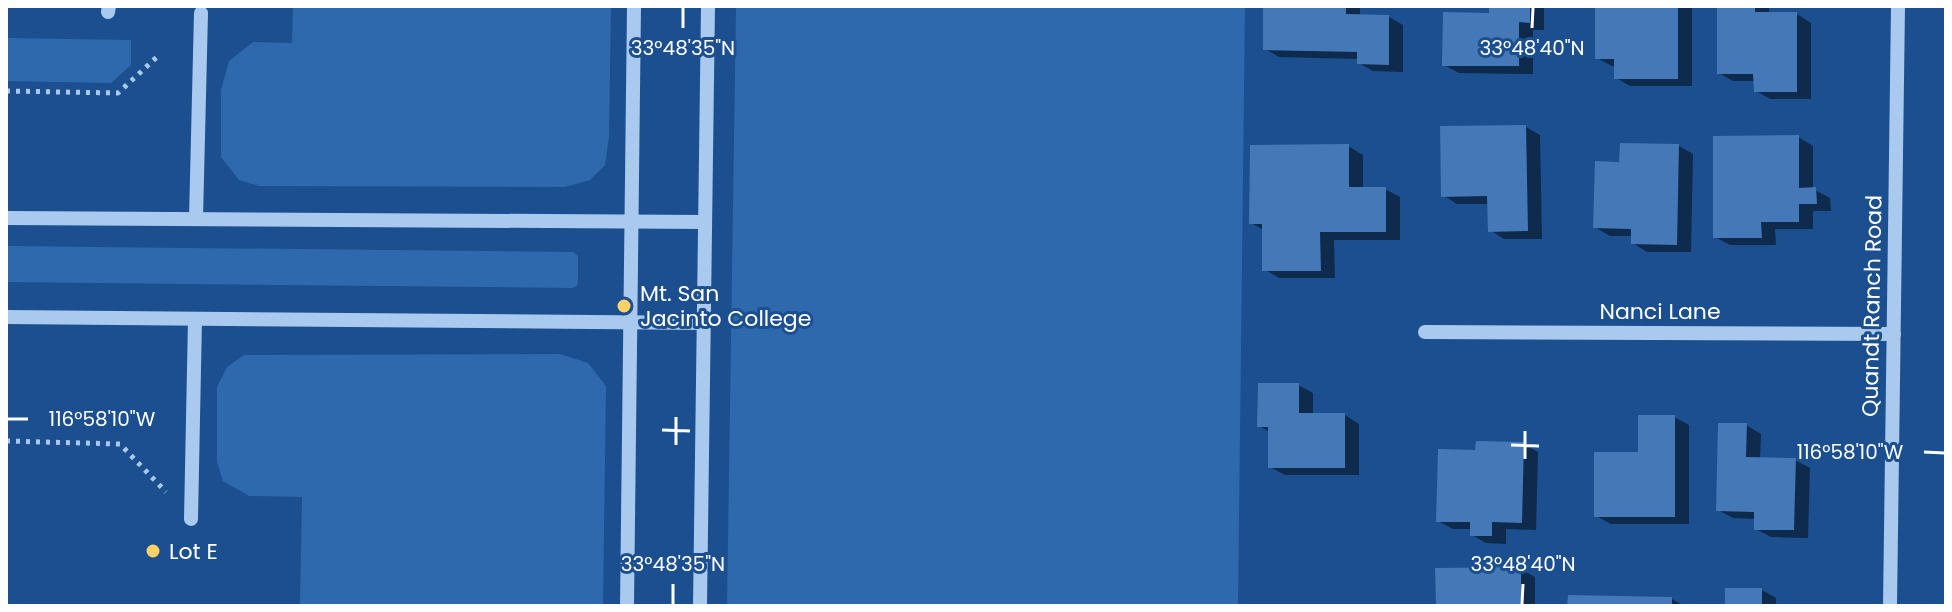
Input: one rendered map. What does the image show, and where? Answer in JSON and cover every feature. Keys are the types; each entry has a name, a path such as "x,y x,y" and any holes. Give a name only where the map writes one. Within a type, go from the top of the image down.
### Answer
{"street":[{"path":"627,606 634,6"},
{"path":"700,606 708,6"},
{"name":"Quandt Ranch Road","path":"1890,606 1898,6"},
{"path":"196,219 201,13"},
{"path":"6,218 705,222"},
{"path":"6,317 703,323"},
{"path":"191,519 195,319"},
{"name":"Nanci Lane","path":"1425,332 1894,334"}],"path":[{"path":"6,91 118,93 158,56"},
{"path":"6,441 120,444 191,519"}],"shaded area":[{"path":"293,6 611,6 609,137 605,165 590,180 565,187 259,186 239,180 221,157 221,90 229,61 253,42 292,43"},
{"path":"736,6 1245,6 1238,606 727,606"},
{"path":"6,38 131,40 131,65 111,83 6,81"},
{"path":"6,246 573,252 578,256 578,283 572,288 6,282"},
{"path":"560,354 588,363 606,386 603,606 300,606 302,497 249,496 223,481 217,462 217,387 227,367 244,355"}],"building":[{"path":"1263,6 1346,6 1346,14 1389,15 1389,65 1357,64 1357,52 1263,50"},
{"path":"1489,6 1530,6 1530,23 1519,22 1519,66 1442,66 1443,12 1489,13"},
{"path":"1595,6 1678,6 1678,79 1614,79 1614,59 1595,59"},
{"path":"1717,6 1755,6 1755,12 1797,12 1797,92 1754,92 1753,74 1717,74"},
{"path":"1526,125 1528,231 1488,232 1487,196 1441,197 1440,126"},
{"path":"1799,135 1799,188 1816,187 1817,204 1799,204 1799,222 1761,222 1762,238 1713,238 1713,136"},
{"path":"1620,143 1679,144 1677,245 1631,244 1631,229 1593,228 1595,161 1619,162"},
{"path":"1349,144 1349,187 1386,187 1386,232 1320,232 1321,271 1262,271 1262,224 1249,224 1250,145"},
{"path":"1258,383 1299,383 1299,413 1345,413 1345,468 1268,468 1268,427 1257,427"},
{"path":"1638,415 1675,415 1675,517 1594,517 1594,452 1638,452"},
{"path":"1718,423 1747,423 1746,457 1796,458 1794,530 1754,530 1754,512 1716,511"},
{"path":"1476,441 1524,442 1522,523 1492,522 1492,536 1470,536 1470,522 1436,522 1438,449 1475,450"},
{"path":"1521,567 1521,606 1436,606 1435,568"},
{"path":"1725,588 1762,588 1762,606 1725,606"},
{"path":"1568,595 1672,597 1672,606 1567,606"}],"place":[{"name":"Mt. San Jacinto College","path":"624,306"},
{"name":"Lot E","path":"153,551"}]}
